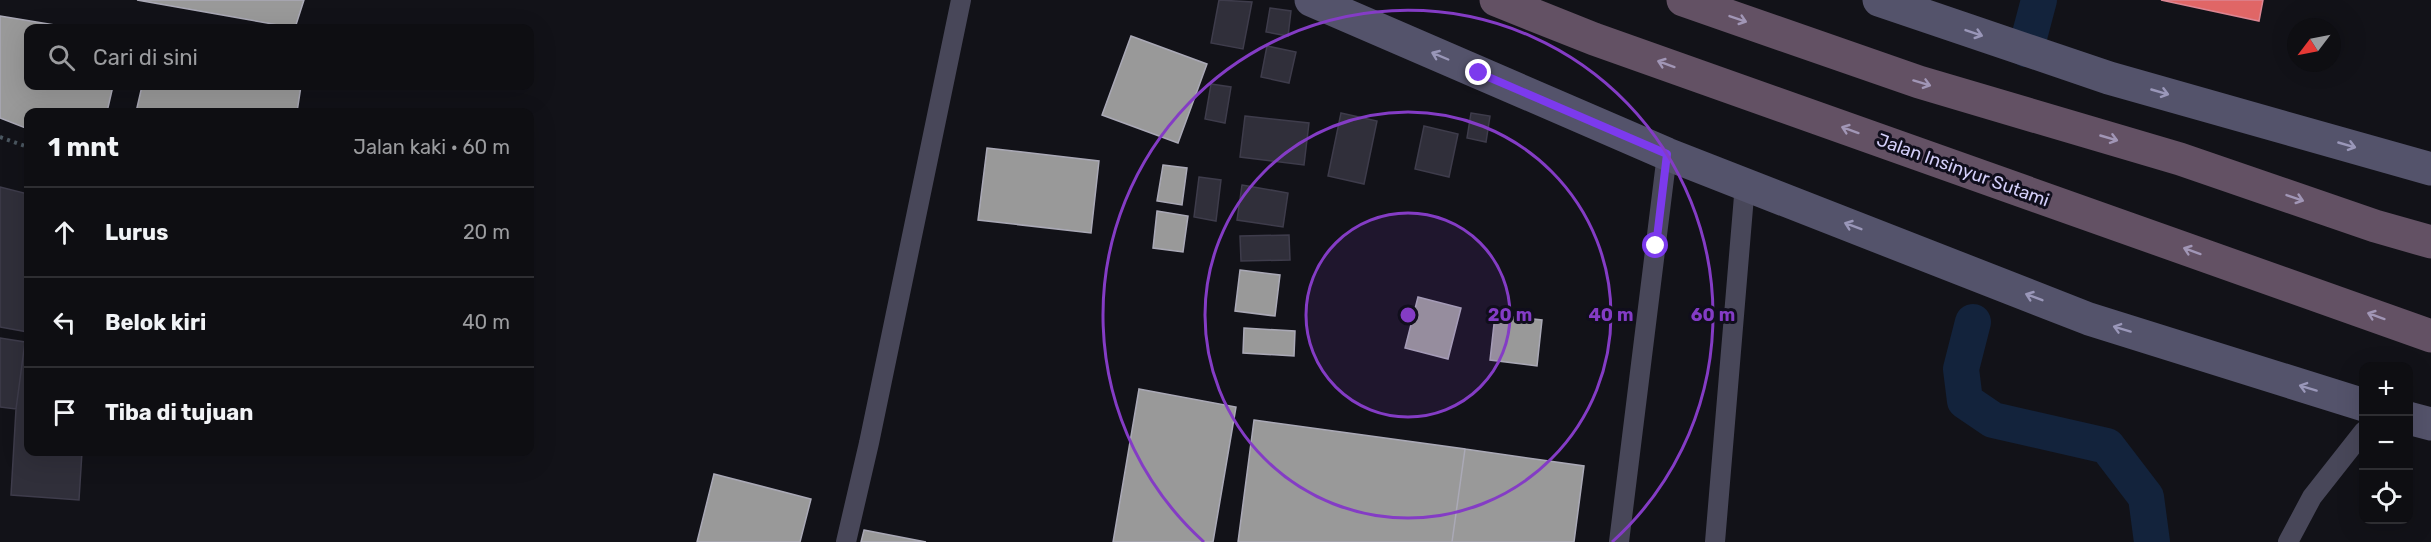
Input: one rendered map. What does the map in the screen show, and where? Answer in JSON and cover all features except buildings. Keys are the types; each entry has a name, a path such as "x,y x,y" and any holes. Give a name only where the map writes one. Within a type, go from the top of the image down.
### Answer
{"highway":[{"name":"Jalan Insinyur Sutami","path":"1496,0 1594,39 2431,336"},
{"path":"1683,0 1919,82 2180,159 2375,226 2431,242"}],"street":[{"path":"1311,0 1667,154 2089,319 2359,403"},
{"path":"1879,0 2109,78 2431,169"},
{"path":"2413,419 2431,424"}],"lane":[{"path":"846,542 874,419 961,0"},
{"path":"1619,542 1667,154"},
{"path":"1715,542 1745,184"},
{"path":"2288,542 2312,497 2359,437"}],"path":[{"path":"0,137 24,146"}],"waterway":[{"path":"2026,49 2039,0"},
{"path":"1973,322 1961,369 1965,401 1993,420 2107,446 2146,497 2152,542"}],"route":[{"path":"1479,73 1667,154 1656,246"}]}
